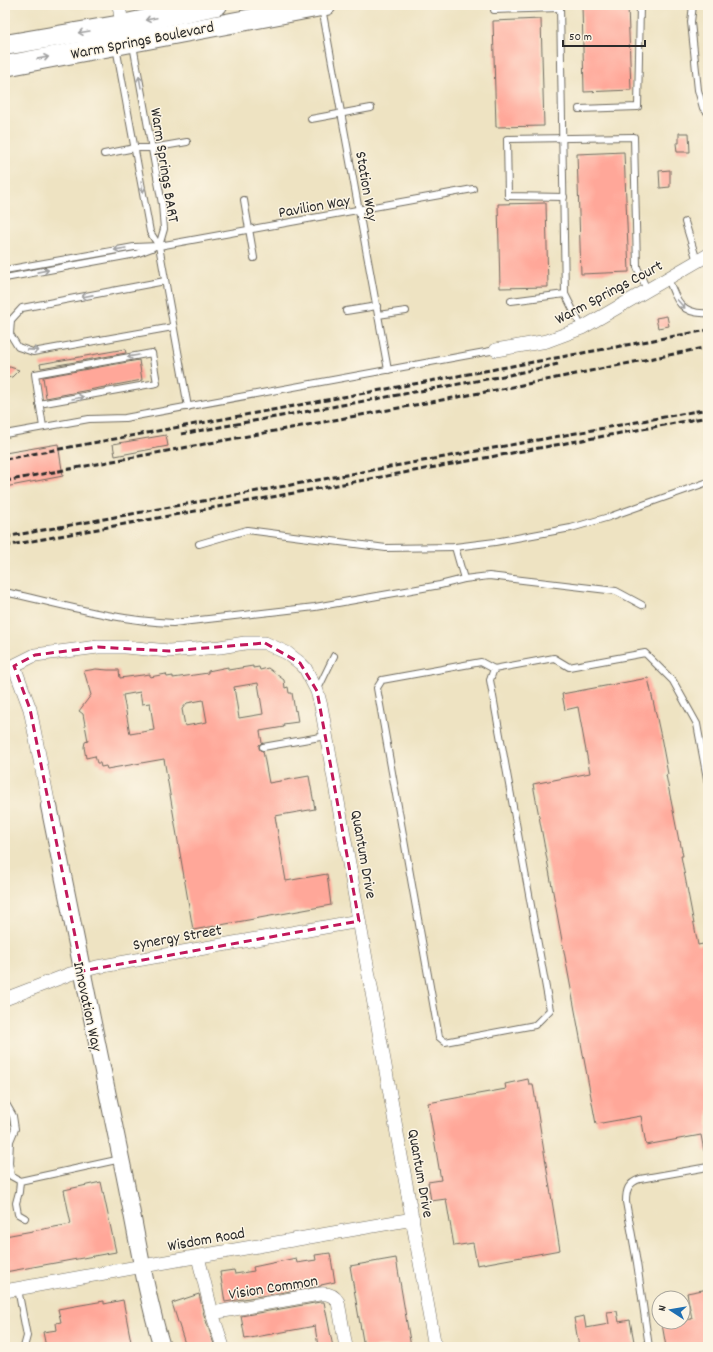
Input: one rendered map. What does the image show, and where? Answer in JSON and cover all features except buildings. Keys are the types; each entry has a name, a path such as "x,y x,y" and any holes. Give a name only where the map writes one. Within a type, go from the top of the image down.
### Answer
{"main road":[{"name":"Warm Springs Boulevard","path":"5,66 123,35 217,5"},
{"name":"Warm Springs Boulevard","path":"5,45 123,35 324,5"}],"street":[{"path":"119,5 123,35"},
{"name":"Warm Springs Court","path":"496,350 547,340 582,328 703,258"},
{"name":"Quantum Drive","path":"9,668 35,655 98,647 124,647 169,651 220,647 245,643 265,643 287,653 300,663 310,676 317,691 326,736 435,1347"},
{"name":"Innovation Way","path":"9,668 30,709 143,1266 154,1319 162,1347"},
{"name":"Synergy Street","path":"5,999 70,974 82,971 359,921"},
{"name":"Wisdom Road","path":"12,1290 412,1219"},
{"path":"198,1256 212,1313 223,1347"},
{"name":"Vision Common","path":"212,1313 319,1294 328,1294 336,1298 338,1302 346,1347"}],"lane":[{"name":"Station Way","path":"324,5 341,113 388,370"},
{"path":"579,109 638,107 640,5"},
{"path":"694,5 691,22 698,90 703,108 708,113"},
{"path":"494,10 560,7 565,294 582,328"},
{"name":"Warm Springs BART","path":"123,35 152,148 162,204 164,230 159,246"},
{"name":"Warm Springs BART","path":"123,35 135,148 150,232 159,246"},
{"path":"311,119 371,108"},
{"path":"564,196 508,196 507,139 634,137 637,267 647,290"},
{"path":"104,154 135,148 152,148 187,142"},
{"name":"Pavilion Way","path":"5,270 134,247 159,246 474,188"},
{"path":"244,200 254,258"},
{"path":"685,222 703,258"},
{"path":"159,246 188,407"},
{"name":"Pavilion Way","path":"5,278 136,254 159,246"},
{"path":"668,278 675,298 685,309 696,314 708,313"},
{"path":"165,281 22,308 11,320 10,334 18,347 33,352 173,327"},
{"path":"511,301 565,294"},
{"path":"346,311 377,306"},
{"path":"378,315 406,311"},
{"path":"5,434 89,419 125,418 496,350"},
{"path":"39,404 157,383 152,353 36,374 39,404 42,427"},
{"path":"199,544 247,530 386,548 455,547 496,542 571,528 708,482"},
{"path":"455,547 464,579"},
{"path":"5,592 127,618 152,622 173,623 315,607 440,585 464,579 489,576 616,591 642,605"},
{"path":"494,669 490,680 550,1010 535,1025 445,1042 439,1037 377,688 382,680 481,662 494,669 554,658 569,667 645,653 673,680 697,724 708,784"},
{"path":"317,691 334,656"},
{"path":"263,747 326,736"},
{"path":"5,1102 13,1116 15,1129 10,1141 9,1163 11,1176 20,1181 121,1159"},
{"path":"649,1347 637,1263 626,1202 626,1193 631,1183 640,1180 708,1167"},
{"path":"20,1181 16,1203 18,1214 25,1218"},
{"path":"12,1290 27,1336 24,1347"}],"highlighted area":[{"path":"265,643 300,663 317,691 359,921 82,971 30,709 14,666 35,655 98,647 169,651"}],"railway":[{"path":"5,459 708,330"},
{"path":"5,481 512,387 708,347"},
{"path":"181,434 509,375 558,364"},
{"path":"5,537 708,409"},
{"path":"5,546 708,417"}]}
